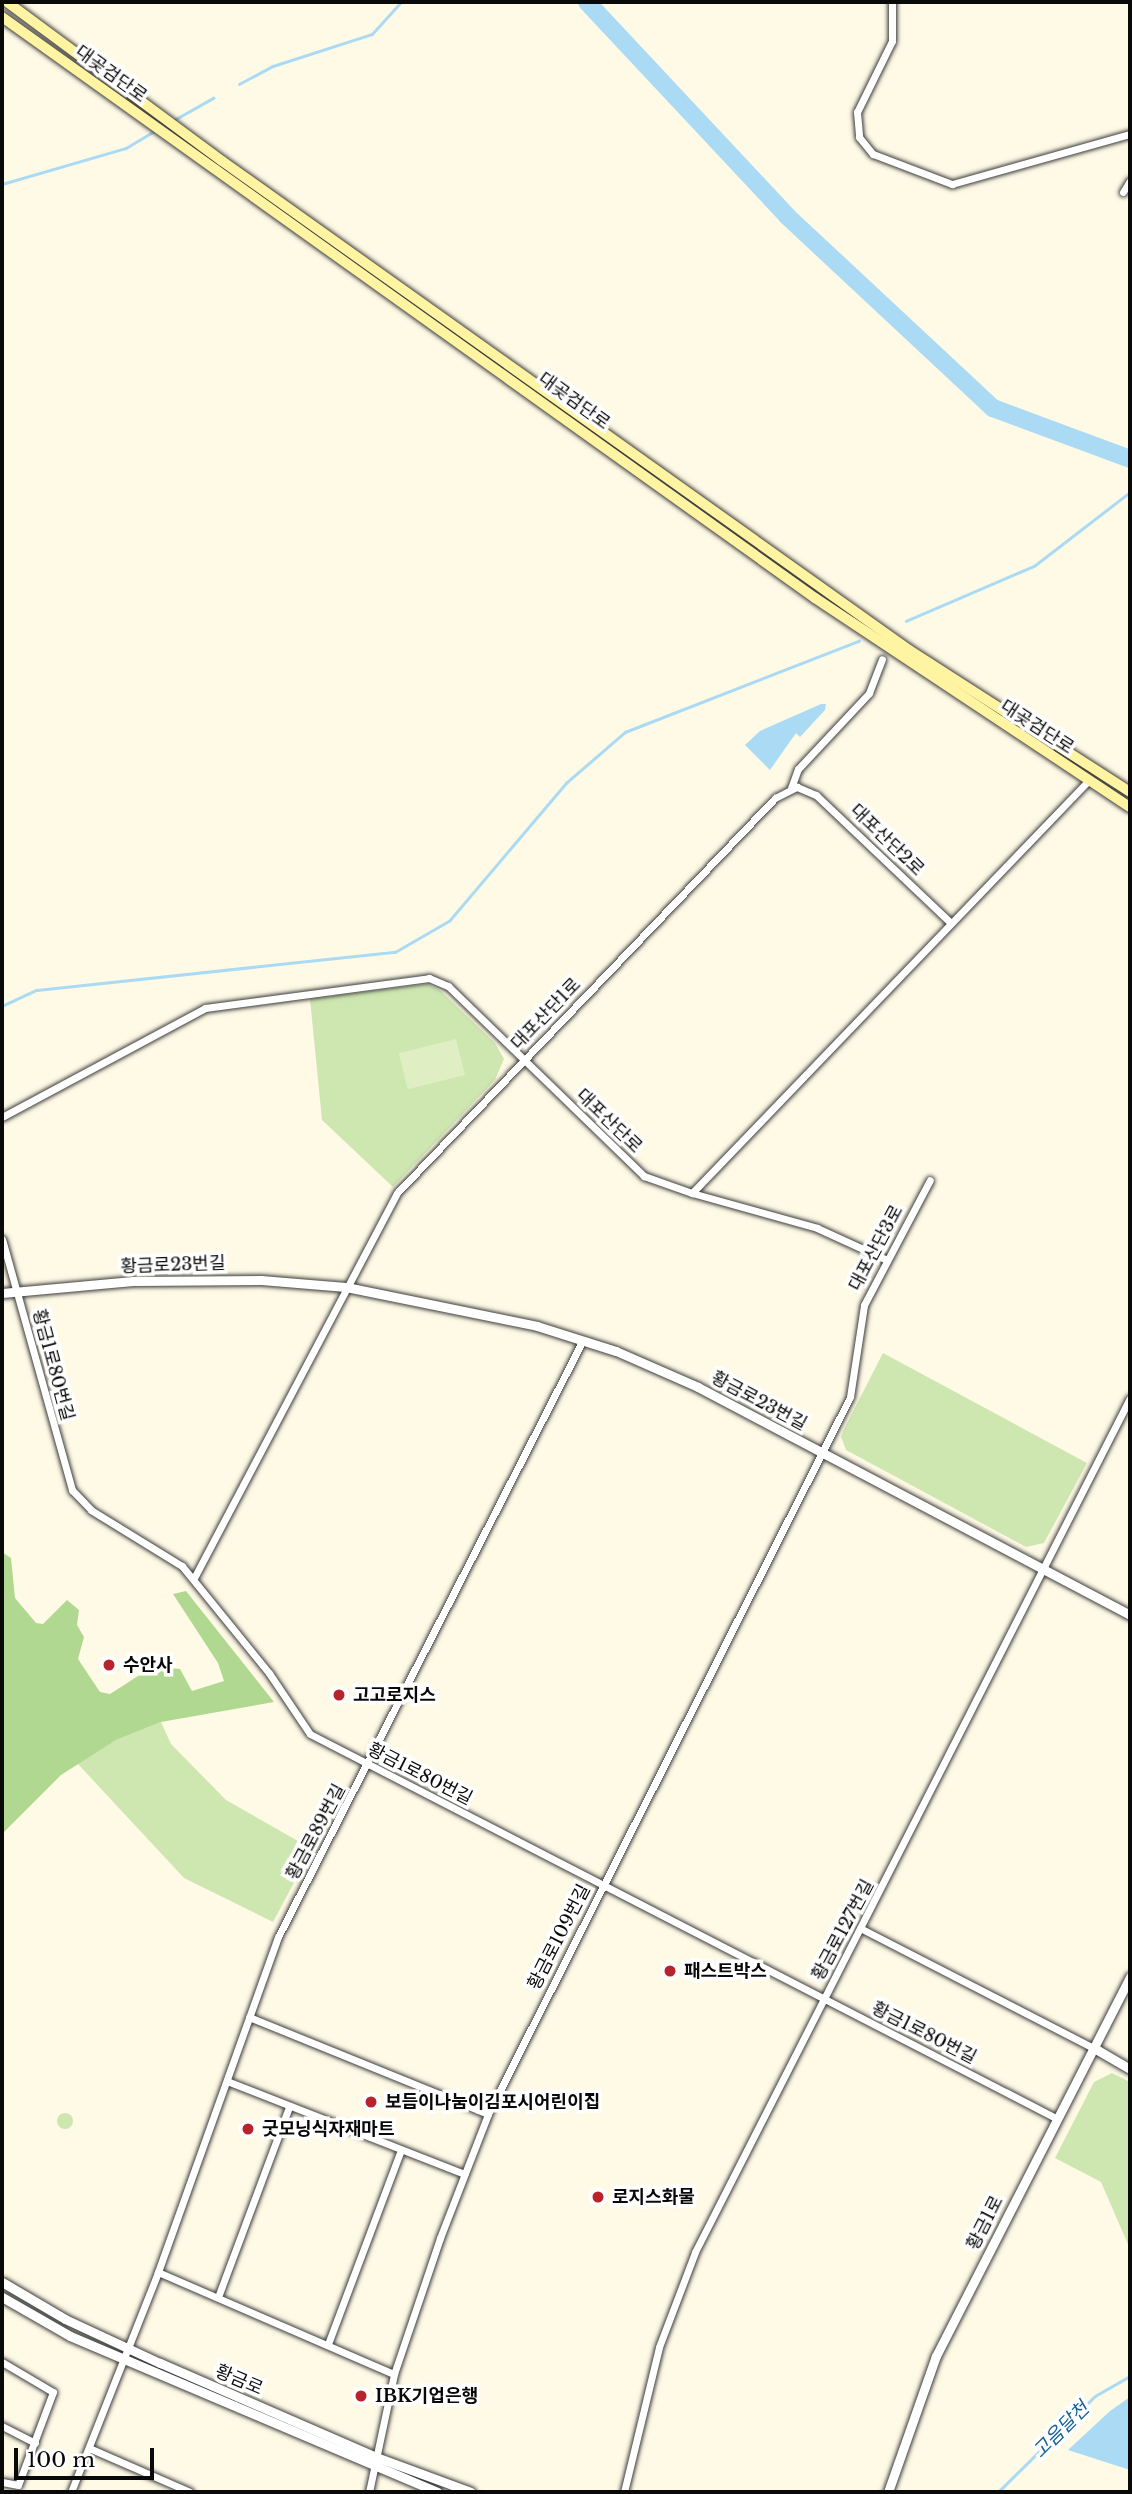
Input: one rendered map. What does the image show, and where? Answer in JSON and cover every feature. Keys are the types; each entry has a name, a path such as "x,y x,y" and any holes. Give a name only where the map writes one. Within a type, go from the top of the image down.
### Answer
{"main road":[{"name":"대곶검단로","path":"7,2 204,147 909,650 1130,792"},
{"name":"대곶검단로","path":"2,17 194,157 492,363 815,598 1130,807"}],"street":[{"path":"892,2 892,41 857,113 859,138 873,154 952,184 1130,134"},
{"path":"1123,192 1130,181"},
{"path":"794,788 798,769 869,693 881,659"},
{"path":"692,1193 1088,781"},
{"name":"대포산단2로","path":"794,788 826,803 950,922"},
{"name":"대포산단1로","path":"346,1287 397,1193 767,806 794,788"},
{"name":"대포산단로","path":"2,1118 205,1007 416,979 436,980 447,986 651,1182 809,1225 887,1260"},
{"name":"대포산단3로","path":"821,1452 853,1388 863,1305 930,1180"},
{"name":"황금1로80번길","path":"2,1239 72,1490 91,1510 166,1553 194,1578 269,1673 302,1727 369,1766 1056,2118"},
{"name":"황금로23번길","path":"2,1293 214,1279 346,1287 477,1311 583,1340 671,1374 1130,1615"},
{"path":"194,1578 346,1287"},
{"name":"황금로89번길","path":"123,2359 158,2272 278,1937 369,1766 583,1340"},
{"name":"황금로127번길","path":"624,2492 659,2347 684,2278 1130,1398"},
{"name":"황금로109번길","path":"369,2492 394,2374 464,2174 488,2114 821,1452"},
{"path":"862,1929 1130,2069"},
{"name":"황금1로","path":"888,2492 936,2356 1130,1977"},
{"path":"249,2017 488,2114"},
{"path":"227,2081 464,2174"},
{"path":"218,2297 289,2107"},
{"path":"328,2344 401,2150"},
{"path":"158,2272 394,2374"},
{"name":"황금로","path":"2,2282 65,2319 127,2348 376,2457 471,2492"},
{"name":"황금로","path":"2,2297 123,2359 374,2469 437,2492"},
{"path":"71,2492 123,2359"},
{"path":"2,2362 53,2392 18,2485 2,2482"},
{"path":"2,2426 35,2443"},
{"path":"89,2448 190,2492"}],"green space":[{"path":"427,984 441,991 495,1043 504,1059 495,1080 393,1187 322,1120 310,999"},
{"path":"456,1039 465,1075 408,1089 399,1053"},
{"path":"883,1353 1087,1463 1044,1543 1026,1547 846,1450 841,1437 844,1429"},
{"path":"2,1552 11,1558 15,1598 36,1623 43,1624 67,1600 79,1610 77,1625 84,1637 78,1659 100,1692 110,1694 152,1667 180,1669 192,1691 224,1681 218,1663 173,1594 186,1591 274,1702 161,1722 116,1740 61,1775 2,1834"},
{"path":"161,1722 171,1744 226,1800 312,1849 273,1922 184,1878 77,1763 116,1740"},
{"path":"1112,2073 1130,2082 1130,2249 1101,2182 1055,2158 1094,2082"},
{"path":"65,2113 71,2115 71,2127 65,2129 59,2127 57,2121 59,2115"}],"water":[{"path":"826,704 825,710 800,737 796,733 770,770 745,745 760,731"},
{"path":"1130,2397 1130,2470 1068,2450 1110,2411"}],"waterway":[{"path":"239,84 273,66 372,34 401,2"},
{"path":"587,2 787,216 993,408 1130,459"},
{"path":"174,120 213,98"},
{"path":"2,184 126,148 156,130"},
{"path":"906,621 1034,566 1130,492"},
{"path":"2,1006 37,990 395,952 449,921 566,783 625,732 859,641"},
{"name":"고음달천","path":"998,2492 1095,2396 1130,2376"}],"place":[{"name":"수안사","path":"109,1665"},
{"name":"고고로지스","path":"339,1695"},
{"name":"패스트박스","path":"670,1971"},
{"name":"보듬이나눔이김포시어린이집","path":"371,2102"},
{"name":"굿모닝식자재마트","path":"248,2129"},
{"name":"로지스화물","path":"598,2197"},
{"name":"IBK기업은행","path":"361,2396"}]}
